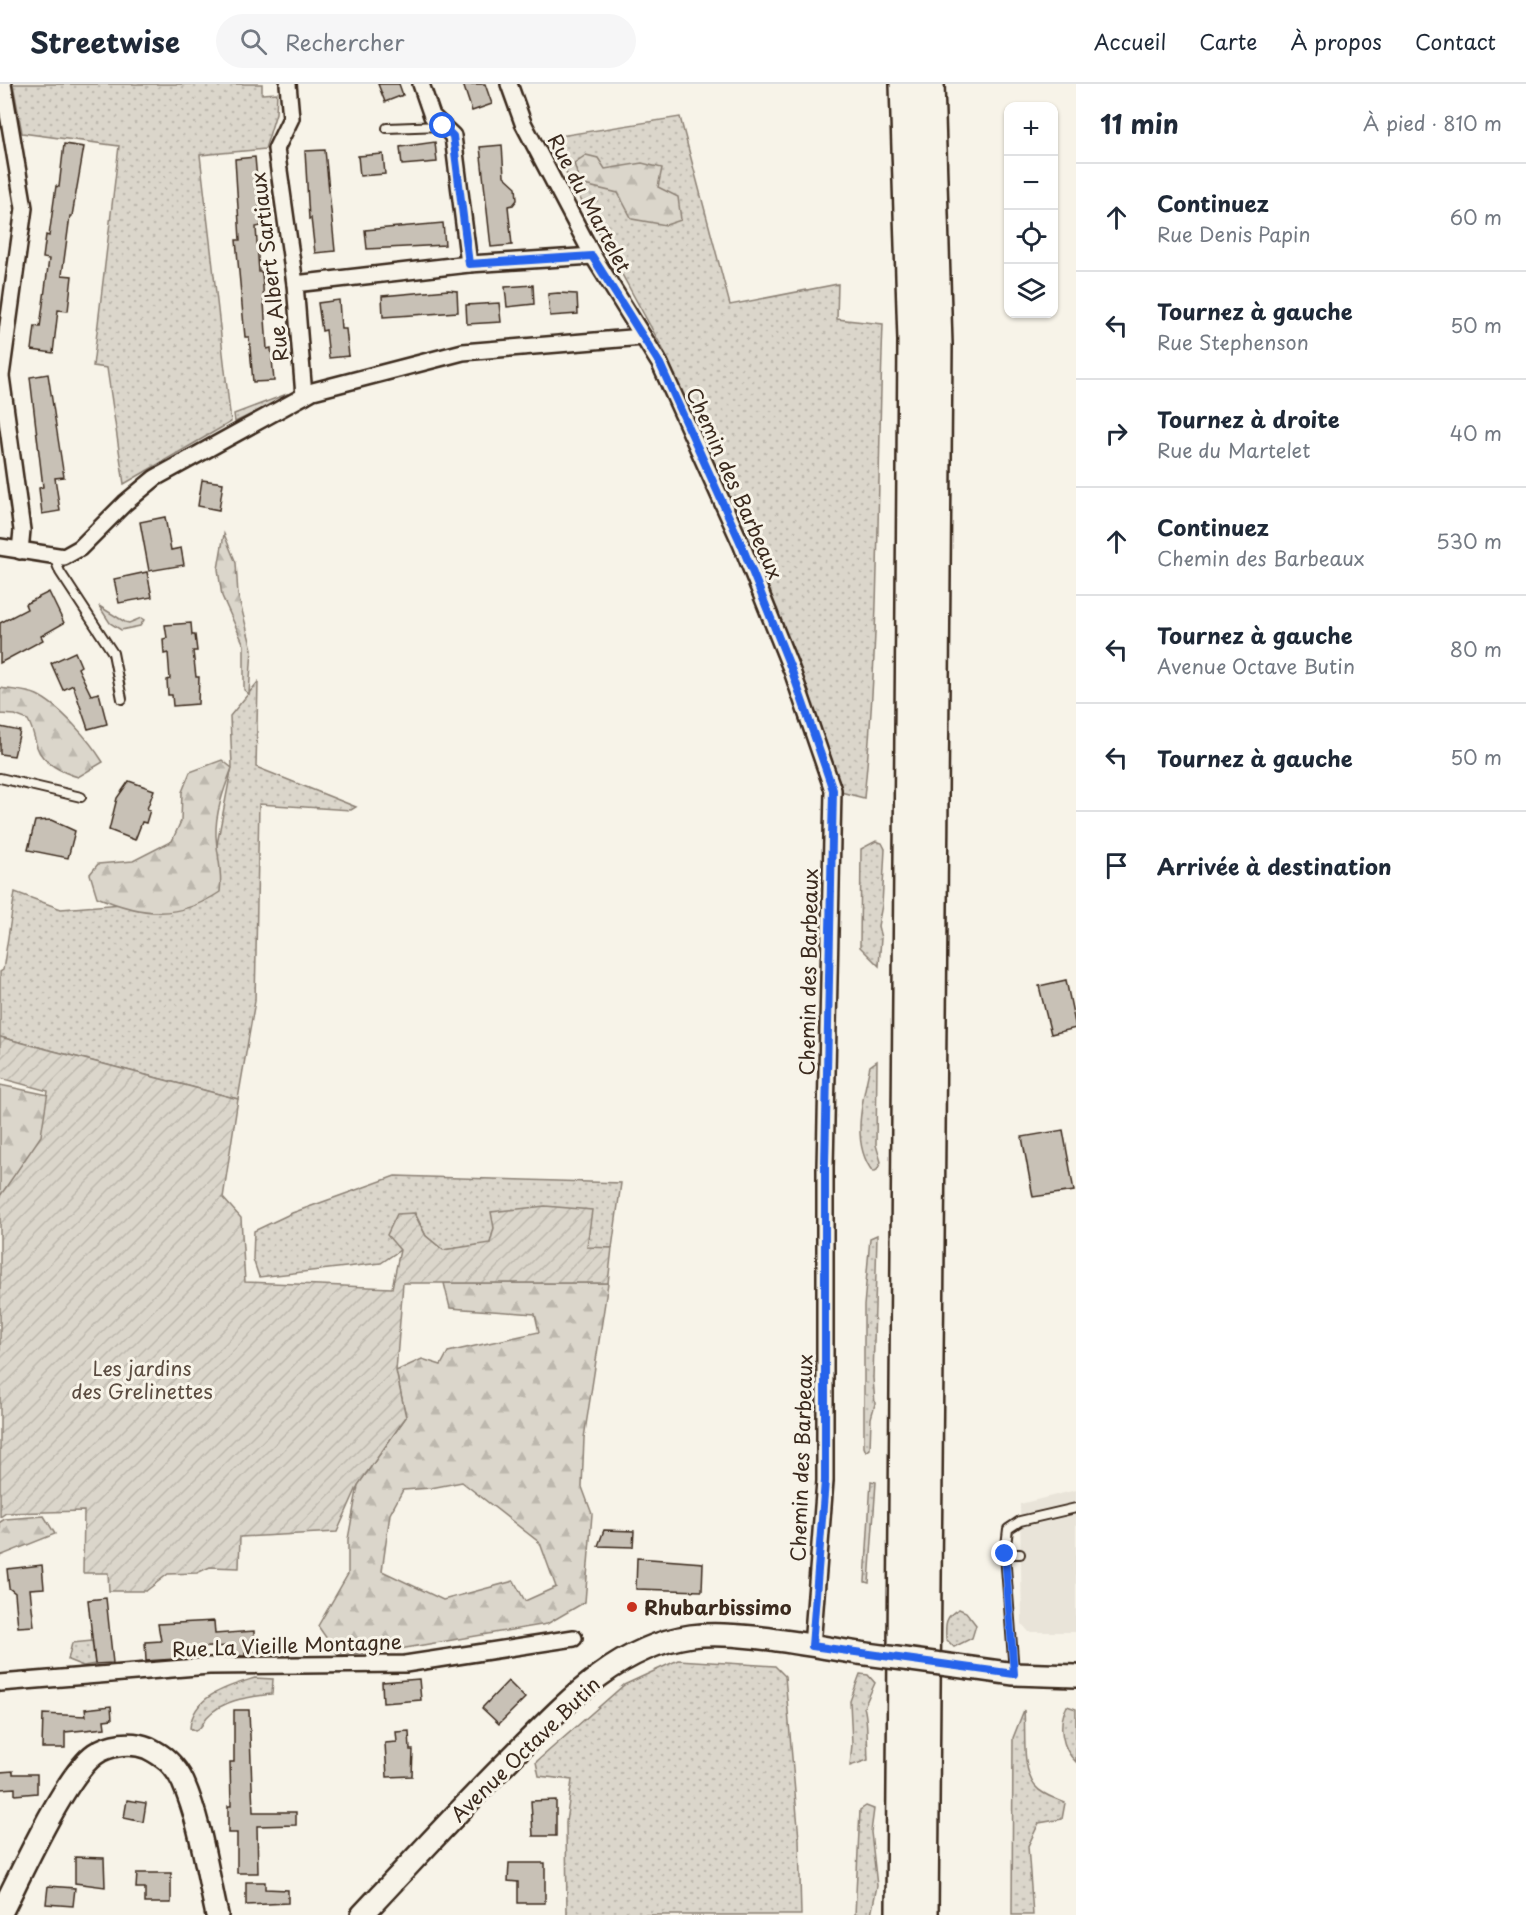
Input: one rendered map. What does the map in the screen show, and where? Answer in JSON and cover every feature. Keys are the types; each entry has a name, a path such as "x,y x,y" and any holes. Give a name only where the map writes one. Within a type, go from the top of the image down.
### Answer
{"highway":[{"path":"900,1915 912,341 904,84"},
{"path":"924,1915 938,345 930,84"}],"main road":[{"name":"Avenue Octave Butin","path":"362,1915 497,1772 573,1697 608,1670 648,1648 688,1637 707,1635 812,1646 1014,1674 1076,1676"},
{"path":"0,1915 63,1794 82,1767 94,1755 107,1748 126,1744 142,1745 162,1755 182,1780 217,1915"}],"street":[{"path":"3,84 24,208 1,376 22,530 20,551"},
{"name":"Rue Albert Sartiaux","path":"288,84 291,118 276,149 295,284 304,396"},
{"path":"422,84 432,116 453,136 469,264"},
{"name":"Rue du Martelet","path":"509,84 524,123 592,256 643,338"},
{"path":"295,284 469,264 592,256"},
{"path":"0,547 64,557 80,548 125,503 155,478 304,396 463,352 643,338"},
{"name":"Chemin des Barbeaux","path":"643,338 660,364 742,546 792,671 833,790 825,1167 825,1481 812,1646"},
{"name":"Rue La Vieille Montagne","path":"0,1683 209,1666 405,1664 574,1638"}],"lane":[{"path":"387,128 443,126"},
{"path":"54,557 60,572 113,653 122,699"},
{"path":"0,778 81,797"},
{"path":"1014,1674 1005,1554 1008,1529 1020,1521 1076,1508"},
{"path":"1005,1554 1020,1554"}],"shaded area":[{"path":"1076,1490 1076,1632 1029,1632 1022,1624 1020,1504"}],"green space":[{"path":"13,84 262,84 262,94 277,93 276,113 265,149 200,155 231,422 124,484 107,368 93,366 119,146 22,133"},
{"path":"680,117 730,305 838,284 837,319 883,324 873,680 864,798 833,790 792,671 664,351 547,138"},
{"path":"586,155 598,158 605,169 642,163 662,168 658,187 678,197 681,220 666,225 632,219 618,193 580,184 574,163"},
{"path":"287,394 286,398 235,422 234,414"},
{"path":"224,534 236,563 238,595 252,649 249,694 244,690 244,645 222,596 218,569"},
{"path":"99,606 125,622 129,623 141,618 144,620 140,626 121,630 110,623"},
{"path":"258,682 256,767 356,807 351,810 259,804 255,1001 238,1099 0,1037 0,972 3,970 15,892 61,909 207,897 232,766 230,716"},
{"path":"0,688 29,692 46,700 74,725 103,762 78,777 48,762 37,747 28,720 15,715 0,714"},
{"path":"222,760 232,768 221,801 216,827 221,878 220,892 189,907 160,912 129,908 97,897 90,874 98,864 133,861 172,841 181,821 182,792 190,772"},
{"path":"876,841 882,843 885,849 882,905 878,926 881,938 879,966 860,947 861,849"},
{"name":"Les jardins des Grelinettes","path":"0,1037 238,1099 223,1198 241,1218 245,1282 392,1288 400,1250 387,1235 397,1214 414,1213 426,1236 443,1250 490,1243 494,1228 491,1212 545,1206 592,1210 587,1247 612,1248 608,1283 403,1283 396,1371 406,1417 358,1485 337,1532 240,1537 239,1568 210,1567 197,1573 168,1574 146,1591 109,1591 108,1573 83,1573 84,1511 6,1513 0,1517 0,1196 41,1136 48,1091 0,1078"},
{"path":"877,1061 876,1145 881,1162 877,1170 873,1172 862,1148 860,1121 870,1066"},
{"path":"0,1085 135,1113 0,1214"},
{"path":"395,1176 621,1183 612,1248 586,1248 494,1228 490,1244 443,1250 426,1236 415,1213 400,1250 381,1263 259,1277 253,1259 254,1231 292,1213"},
{"path":"877,1235 873,1378 875,1404 871,1418 870,1449 866,1452 864,1447 864,1306 870,1238"},
{"path":"444,1283 608,1283 584,1438 582,1487 592,1514 585,1602 547,1624 388,1651 338,1655 318,1626 348,1574 348,1539 358,1485 406,1417 396,1371 422,1359 441,1365 448,1352 539,1332 535,1314 450,1308","holes":["462,1482 540,1543 556,1587 525,1601 514,1581 443,1600 382,1571 390,1514 403,1490"]},
{"path":"871,1481 876,1482 869,1583 865,1582"},
{"path":"44,1516 55,1534 0,1556 0,1522 5,1519"},
{"path":"959,1609 966,1612 976,1625 972,1638 954,1647 946,1639 946,1625 948,1618"},
{"path":"92,1641 95,1664 83,1666 68,1660 72,1643"},
{"path":"678,1660 775,1666 785,1676 799,1839 801,1915 567,1915 566,1822 572,1780 539,1776 536,1762 624,1685"},
{"path":"860,1674 868,1675 875,1683 864,1707 868,1760 850,1766 852,1744 850,1701"},
{"path":"255,1678 273,1679 272,1694 246,1698 221,1706 207,1717 198,1730 190,1728 198,1707 205,1700 224,1689"},
{"path":"1067,1706 1076,1709 1076,1762 1067,1750 1062,1736 1062,1721"},
{"path":"1024,1710 1026,1760 1031,1778 1041,1792 1065,1803 1062,1819 1039,1823 1028,1846 1033,1915 1012,1915 1013,1738"},
{"path":"866,1806 874,1809 871,1832 877,1886 871,1915 855,1915 860,1810"}],"building":[{"path":"378,84 399,84 403,95 385,102"},
{"path":"463,84 485,84 492,104 472,111"},
{"path":"435,142 437,162 402,165 400,147"},
{"path":"64,144 84,147 72,216 70,216 62,275 72,276 68,311 58,310 53,353 32,350 35,326 40,327 49,259 43,258 46,235 49,236 56,186 59,187"},
{"path":"502,145 504,176 516,187 517,200 513,205 508,206 512,245 491,247 480,147"},
{"path":"325,150 335,251 315,253 311,218 309,219 305,151"},
{"path":"383,154 385,174 360,176 358,156"},
{"path":"255,157 261,226 256,227 259,272 262,272 267,349 271,348 274,381 253,382 249,337 245,337 236,240 240,240 235,159"},
{"path":"443,223 445,245 367,249 365,230"},
{"path":"533,285 534,304 507,307 505,287"},
{"path":"457,291 458,312 383,317 382,296"},
{"path":"548,294 577,294 578,314 550,316"},
{"path":"339,300 341,329 346,329 349,356 329,358 326,330 322,331 318,303"},
{"path":"499,303 501,322 467,324 466,305"},
{"path":"48,374 64,477 55,478 60,511 42,514 39,488 43,487 30,377"},
{"path":"202,480 223,483 219,510 198,506"},
{"path":"165,517 171,550 181,548 184,565 149,571 140,522"},
{"path":"147,572 152,597 119,603 114,579"},
{"path":"49,592 64,623 41,636 43,640 0,663 0,623 27,609 25,604"},
{"path":"191,623 197,651 193,651 196,677 199,677 198,704 173,706 172,695 168,695 167,680 170,679 168,653 164,654 163,639 167,638 165,625"},
{"path":"75,652 81,666 78,668 91,695 99,693 107,724 88,729 73,685 63,690 51,663"},
{"path":"0,727 20,731 14,756 0,754"},
{"path":"129,781 154,790 147,809 150,810 146,823 142,822 135,840 109,830 117,798"},
{"path":"51,820 75,831 68,858 28,850 35,821"},
{"path":"1066,980 1076,1028 1051,1034 1039,986"},
{"path":"1063,1130 1074,1191 1033,1197 1022,1137"},
{"path":"604,1530 634,1531 633,1547 598,1546"},
{"path":"637,1558 703,1563 702,1591 636,1589"},
{"path":"42,1565 44,1588 30,1589 34,1626 18,1627 15,1593 9,1588 7,1569"},
{"path":"106,1598 113,1663 95,1664 88,1600"},
{"path":"214,1621 215,1634 254,1631 254,1651 245,1652 245,1656 231,1656 231,1646 174,1649 175,1659 146,1661 145,1642 161,1641 158,1624"},
{"path":"419,1679 421,1700 383,1703 382,1682"},
{"path":"508,1681 525,1698 499,1724 482,1708"},
{"path":"111,1706 112,1719 104,1720 105,1728 65,1732 65,1748 42,1748 43,1714 86,1716 85,1709"},
{"path":"234,1710 249,1710 253,1812 296,1812 296,1825 257,1826 258,1873 237,1873 237,1833 228,1833 228,1806 231,1806 230,1762 234,1762"},
{"path":"409,1731 410,1750 413,1750 412,1776 387,1777 385,1743 397,1742 396,1732"},
{"path":"13,1771 13,1774 37,1774 37,1793 15,1795 15,1788 0,1789 0,1772"},
{"path":"127,1800 146,1803 143,1822 124,1818"},
{"path":"556,1800 556,1836 533,1836 531,1801"},
{"path":"75,1857 104,1858 105,1887 75,1883"},
{"path":"509,1863 545,1863 545,1903 518,1903 518,1882 508,1881"},
{"path":"137,1873 171,1873 171,1903 145,1903 145,1888 136,1888"},
{"path":"246,1882 265,1882 265,1889 288,1890 288,1903 246,1905"},
{"path":"48,1886 75,1888 73,1906 46,1904"}],"place":[{"name":"Rhubarbissimo","path":"632,1607"}],"route":[{"path":"443,126 453,136 469,264 592,256 660,364 742,546 792,671 833,790 825,1167 825,1481 812,1646 1014,1674 1005,1554"}]}
